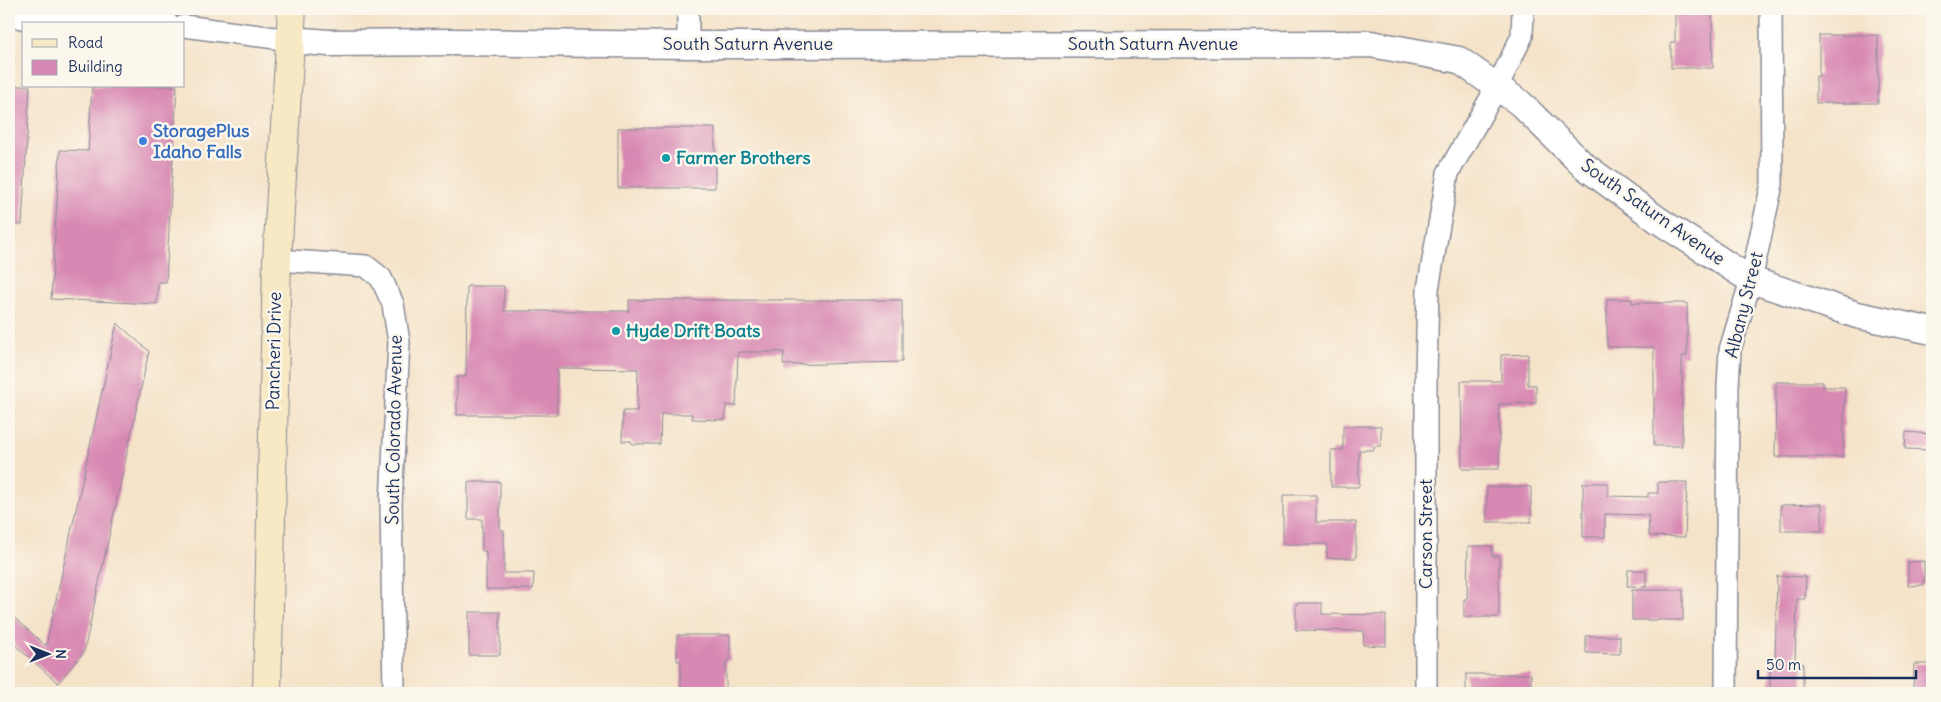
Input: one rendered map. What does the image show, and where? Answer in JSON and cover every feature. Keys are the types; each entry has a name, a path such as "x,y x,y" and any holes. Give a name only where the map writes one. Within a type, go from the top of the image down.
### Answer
{"main road":[{"name":"Pancheri Drive","path":"267,693 277,260 292,9"}],"street":[{"path":"688,9 688,44"},
{"name":"Carson Street","path":"1426,693 1426,375 1428,289 1448,173 1497,86 1522,36 1523,9"},
{"name":"Albany Street","path":"1726,693 1728,377 1730,350 1751,280 1772,184 1771,9"},
{"path":"9,15 26,19 52,21 111,19 145,22"},
{"path":"185,26 290,40"},
{"name":"South Saturn Avenue","path":"290,40 329,43 1371,44 1460,60 1520,102 1583,166 1658,220 1751,280 1857,315 1932,331"},
{"name":"South Colorado Avenue","path":"277,260 366,266 381,278 393,304 400,342 391,502 394,693"}],"building":[{"path":"1675,9 1712,9 1713,68 1671,68 1671,42 1675,42"},
{"path":"1819,35 1878,35 1878,103 1816,103 1816,76 1819,76"},
{"path":"9,86 22,86 22,88 30,88 22,225 9,225"},
{"path":"92,88 177,88 166,282 158,282 157,304 51,299 60,150 88,151"},
{"name":"Farmer Brothers","path":"618,128 715,128 715,188 618,188"},
{"path":"467,286 504,286 504,311 629,311 629,300 902,300 902,362 783,365 784,352 738,352 736,406 726,405 725,420 692,419 692,414 661,414 660,444 632,444 631,441 622,441 623,411 637,411 638,369 557,368 557,415 457,415 457,377 466,377"},
{"path":"1607,299 1632,299 1632,303 1687,303 1687,356 1682,356 1682,446 1654,446 1654,347 1607,347"},
{"path":"117,323 149,351 84,652 58,683 9,640 9,613 46,646"},
{"path":"1528,354 1528,385 1536,385 1536,403 1499,404 1499,469 1462,469 1461,381 1501,381 1501,355"},
{"path":"1776,382 1823,382 1823,387 1845,387 1843,457 1775,457"},
{"path":"1343,426 1381,426 1381,446 1374,446 1374,450 1359,450 1359,487 1331,487 1331,450 1343,450"},
{"path":"1906,432 1932,434 1932,450 1905,449"},
{"path":"468,482 500,482 500,530 504,530 504,573 534,573 533,589 486,589 486,551 482,551 482,519 468,519"},
{"path":"1658,482 1687,482 1685,537 1649,536 1648,515 1605,514 1605,537 1583,537 1583,483 1608,483 1608,496 1648,497 1648,493 1658,493"},
{"path":"1487,487 1531,487 1531,522 1487,522"},
{"path":"1283,495 1316,495 1316,522 1356,522 1356,558 1327,558 1327,544 1283,544"},
{"path":"1822,504 1822,531 1781,531 1781,505"},
{"path":"1468,546 1492,546 1492,556 1499,556 1499,617 1464,617 1464,599 1467,599"},
{"path":"1924,561 1924,585 1908,586 1908,562"},
{"path":"1628,570 1646,570 1646,587 1627,586"},
{"path":"1777,576 1806,577 1805,599 1797,599 1795,663 1803,663 1803,693 1770,693 1770,663 1775,663"},
{"path":"1632,590 1683,590 1683,620 1632,620"},
{"path":"1296,603 1322,603 1322,614 1386,615 1386,646 1363,645 1364,631 1296,630"},
{"path":"469,612 500,612 500,655 469,655"},
{"path":"677,635 730,635 730,661 726,661 726,693 681,693 681,661 677,661"},
{"path":"1586,636 1620,636 1620,654 1586,653"},
{"path":"1914,664 1931,664 1930,691 1913,690"},
{"path":"1466,674 1531,674 1531,693 1466,693"}],"place":[{"name":"StoragePlus Idaho Falls","path":"143,141"},
{"name":"Farmer Brothers","path":"666,158"},
{"name":"Hyde Drift Boats","path":"616,331"}]}
